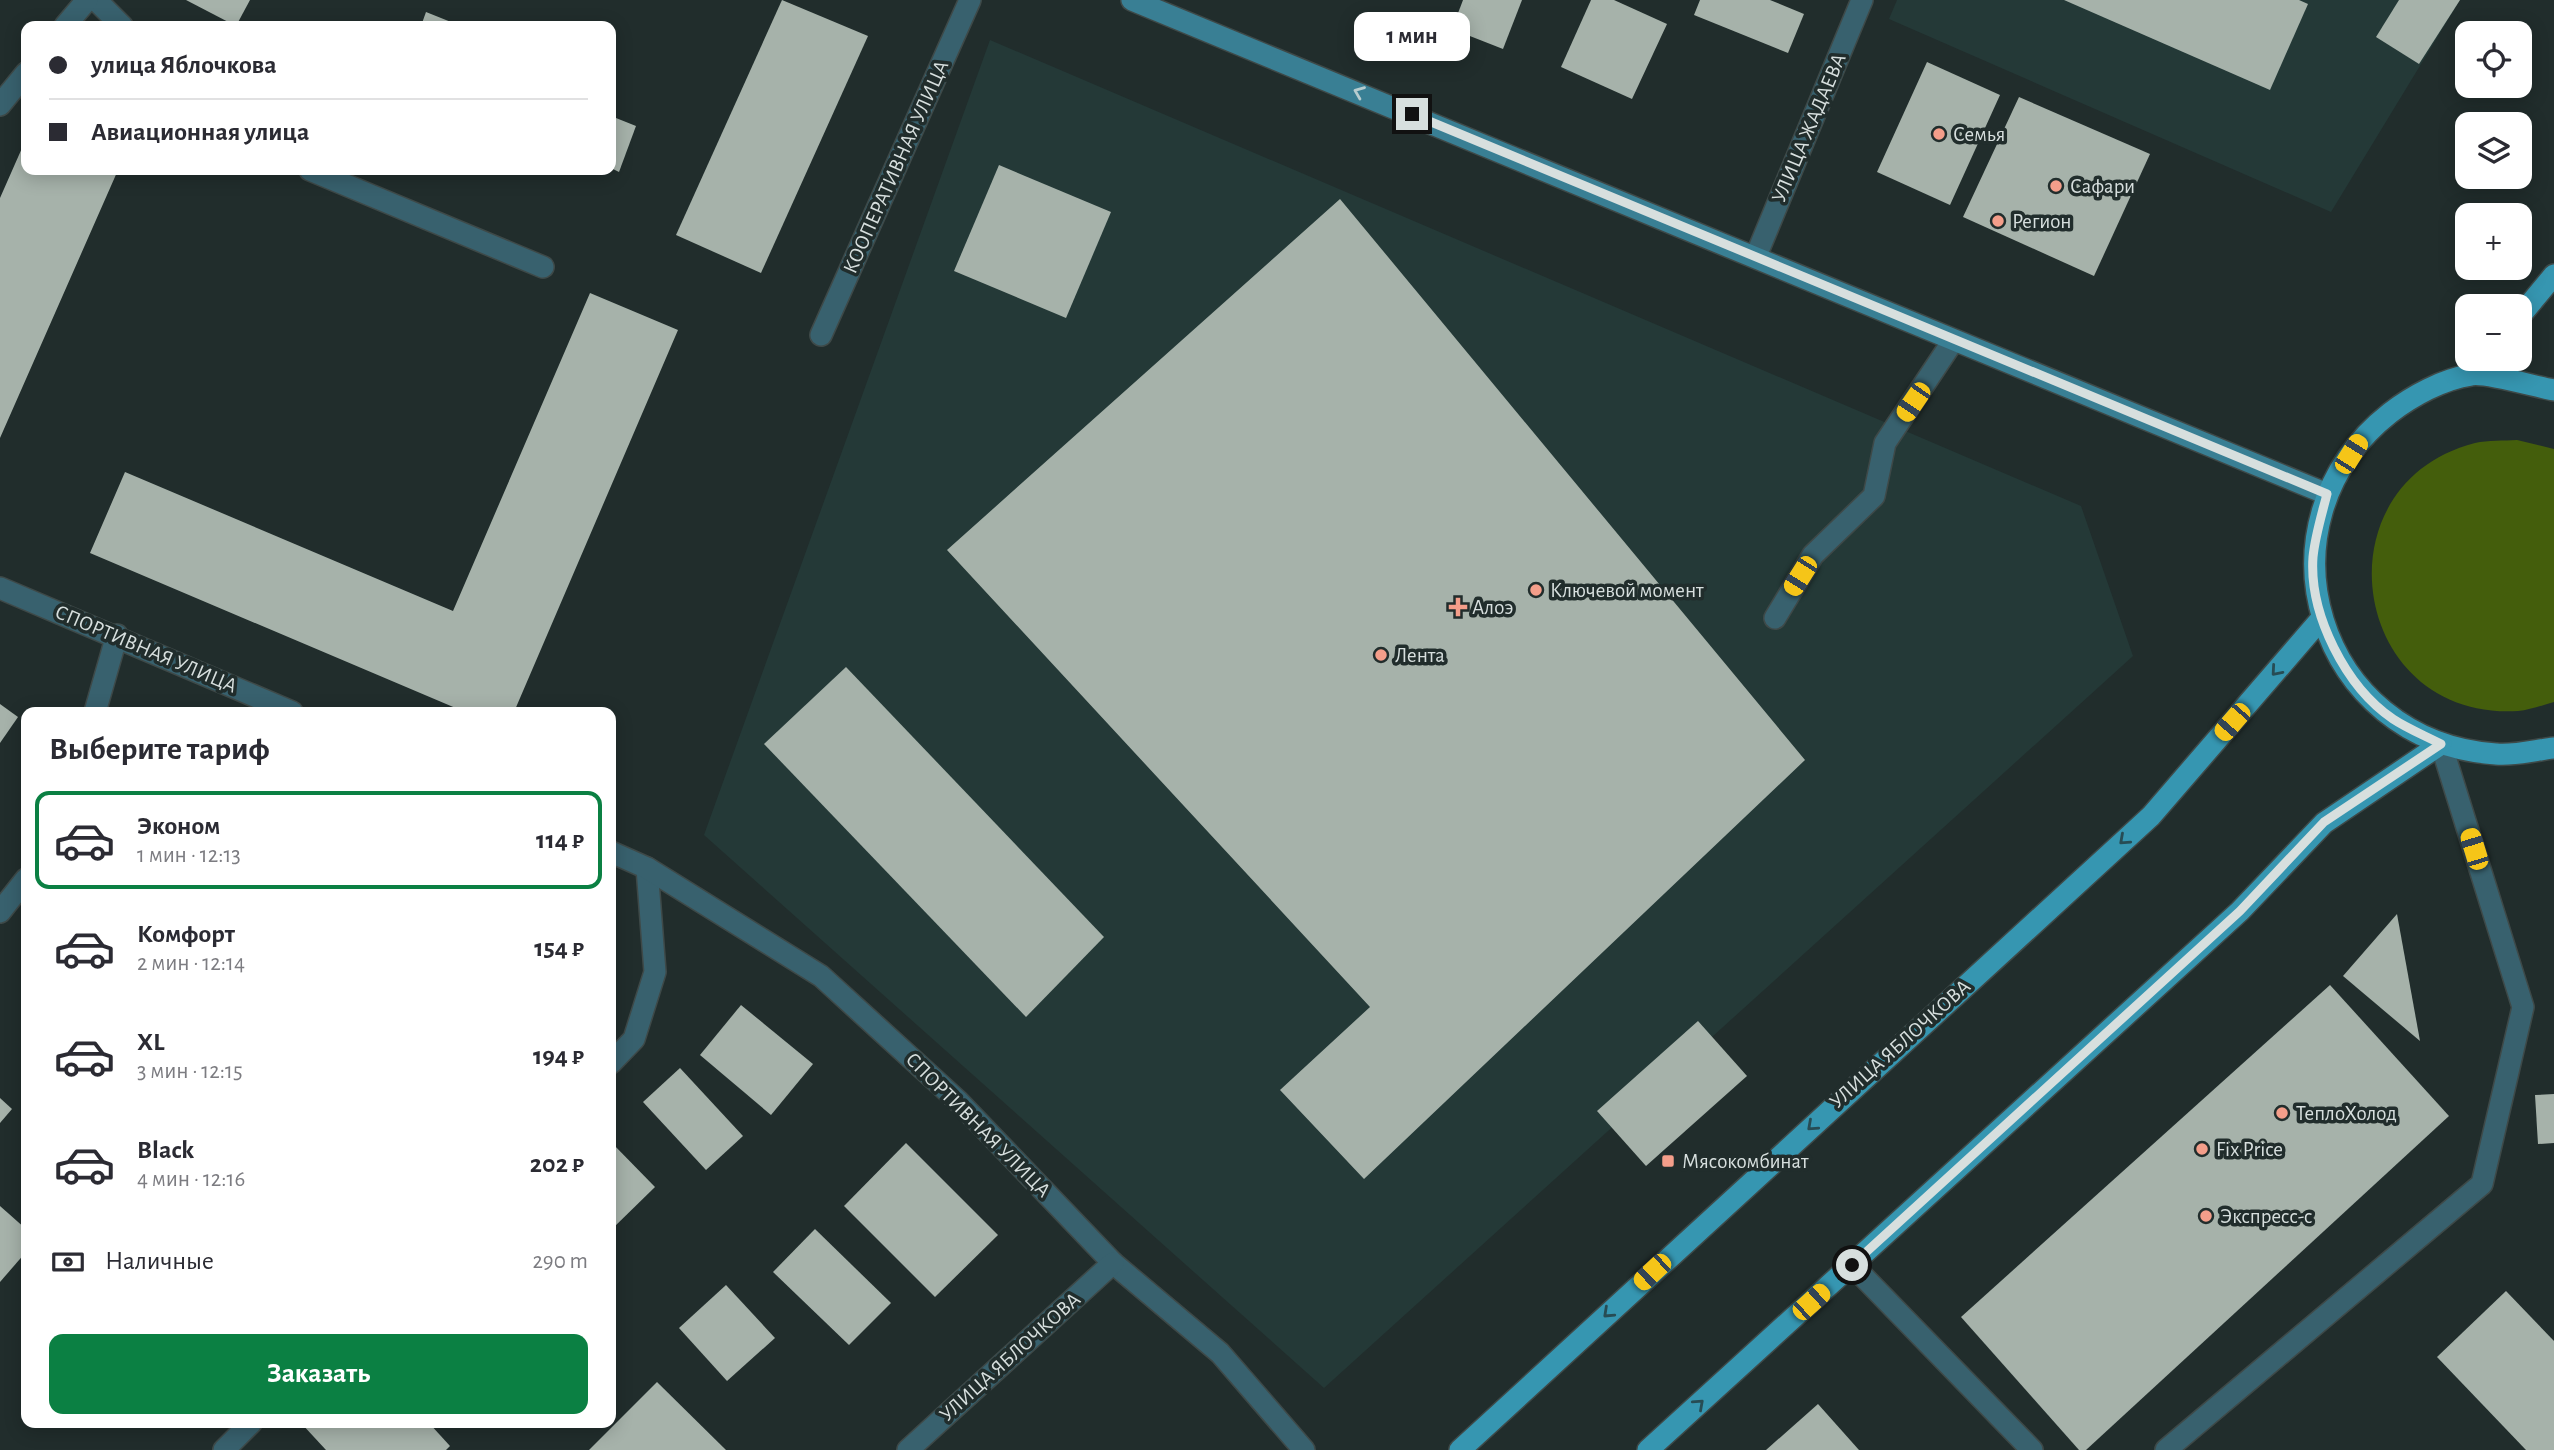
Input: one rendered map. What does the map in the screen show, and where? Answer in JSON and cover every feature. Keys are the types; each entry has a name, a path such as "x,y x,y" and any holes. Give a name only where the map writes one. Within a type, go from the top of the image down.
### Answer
{"main road":[{"path":"1132,0 2327,494"},
{"path":"2532,302 2554,275"},
{"path":"2468,371 2411,397 2364,434 2327,494 2313,558 2321,619 2340,661 2364,693 2393,719 2441,744 2497,754 2554,748"},
{"path":"2495,371 2554,390"},
{"name":"УЛИЦА ЯБЛОЧКОВА","path":"1460,1450 2151,816 2321,619"},
{"path":"1648,1450 2240,911 2324,822 2441,744"}],"street":[{"path":"69,21 87,0"},
{"path":"96,0 117,21"},
{"name":"КООПЕРАТИВНАЯ УЛИЦА","path":"821,335 970,0"},
{"name":"УЛИЦА ЖАДАЕВА","path":"1756,256 1863,0"},
{"path":"0,105 21,79"},
{"path":"322,175 543,267"},
{"path":"1775,618 1813,555 1874,496 1885,443 1953,341"},
{"name":"СПОРТИВНАЯ УЛИЦА","path":"0,588 117,635 281,707"},
{"path":"96,707 117,635"},
{"path":"2166,1450 2482,1184 2523,1007 2441,744"},
{"name":"СПОРТИВНАЯ УЛИЦА","path":"616,854 647,868 821,976 958,1101 1113,1263 1220,1353 1304,1450"},
{"path":"616,1058 634,1039 655,972 647,868"},
{"path":"0,912 21,886"},
{"name":"УЛИЦА ЯБЛОЧКОВА","path":"908,1450 1113,1263"},
{"path":"1852,1265 2032,1450"},
{"path":"224,1450 246,1428"}],"shaded area":[{"path":"1897,0 2460,0 2331,212 1889,19"},
{"path":"990,40 2081,506 2133,656 1324,1388 704,835"}],"green space":[{"path":"2517,440 2554,449 2554,702 2518,711 2461,704 2418,679 2388,641 2374,596 2374,548 2391,504 2424,467 2475,443"}],"building":[{"path":"186,0 250,0 239,21 226,21"},
{"path":"782,0 868,36 761,273 676,235"},
{"path":"1463,0 1522,0 1503,49 1452,29"},
{"path":"1591,0 1614,0 1667,24 1632,99 1561,67"},
{"path":"1700,0 1770,0 1804,14 1788,53 1694,15"},
{"path":"2064,0 2299,0 2308,4 2270,90"},
{"path":"2399,0 2460,0 2419,64 2376,37"},
{"path":"426,12 448,21 423,21"},
{"name":"Семья","path":"1927,62 2000,95 1950,205 1877,172"},
{"name":"Сафари","path":"2019,97 2150,154 2094,276 1963,217"},
{"path":"616,118 636,126 619,172 616,170"},
{"path":"21,150 21,175 116,175 0,438 0,198"},
{"path":"999,165 1111,212 1066,318 954,271"},
{"name":"Лента","path":"1340,199 1805,760 1364,1179 1280,1090 1370,1007 947,550"},
{"path":"590,293 678,330 516,707 453,707 90,553 125,472 453,611"},
{"path":"846,667 1104,937 1026,1017 764,744"},
{"path":"0,704 18,717 0,743"},
{"path":"2397,914 2420,1041 2343,976"},
{"name":"Экспресс-с","path":"2330,985 2449,1116 2086,1450 2079,1450 1961,1317"},
{"path":"741,1005 813,1064 771,1115 700,1055"},
{"path":"1698,1021 1747,1076 1646,1166 1597,1111"},
{"path":"680,1068 743,1136 706,1170 643,1102"},
{"path":"2554,1094 2554,1143 2538,1144 2535,1095"},
{"path":"0,1098 12,1109 0,1123"},
{"path":"906,1143 998,1235 935,1297 844,1206"},
{"path":"616,1147 655,1187 616,1225"},
{"path":"0,1206 21,1225 21,1258 0,1282"},
{"path":"815,1229 891,1303 849,1345 773,1272"},
{"path":"726,1285 775,1338 727,1381 679,1328"},
{"path":"2506,1291 2554,1341 2554,1450 2526,1450 2437,1357"},
{"path":"657,1382 726,1450 589,1450 611,1428 616,1428 616,1423"},
{"path":"1818,1404 1859,1450 1766,1450"},
{"path":"306,1428 434,1428 450,1446 446,1450 326,1450"}],"place":[{"name":"Семья","path":"1939,134"},
{"name":"Сафари","path":"2056,186"},
{"name":"Регион","path":"1998,221"},
{"name":"Ключевой момент","path":"1536,590"},
{"name":"Алоэ","path":"1458,607"},
{"name":"Лента","path":"1381,655"},
{"name":"ТеплоХолод","path":"2282,1113"},
{"name":"Fix Price","path":"2202,1149"},
{"name":"Мясокомбинат","path":"1668,1161"},
{"name":"Экспресс-с","path":"2206,1216"}],"route":[{"path":"1412,114 1756,256 1953,341 2327,494 2313,558 2321,619 2340,661 2364,693 2393,719 2441,744 2324,822 2240,911 1852,1265"}]}
